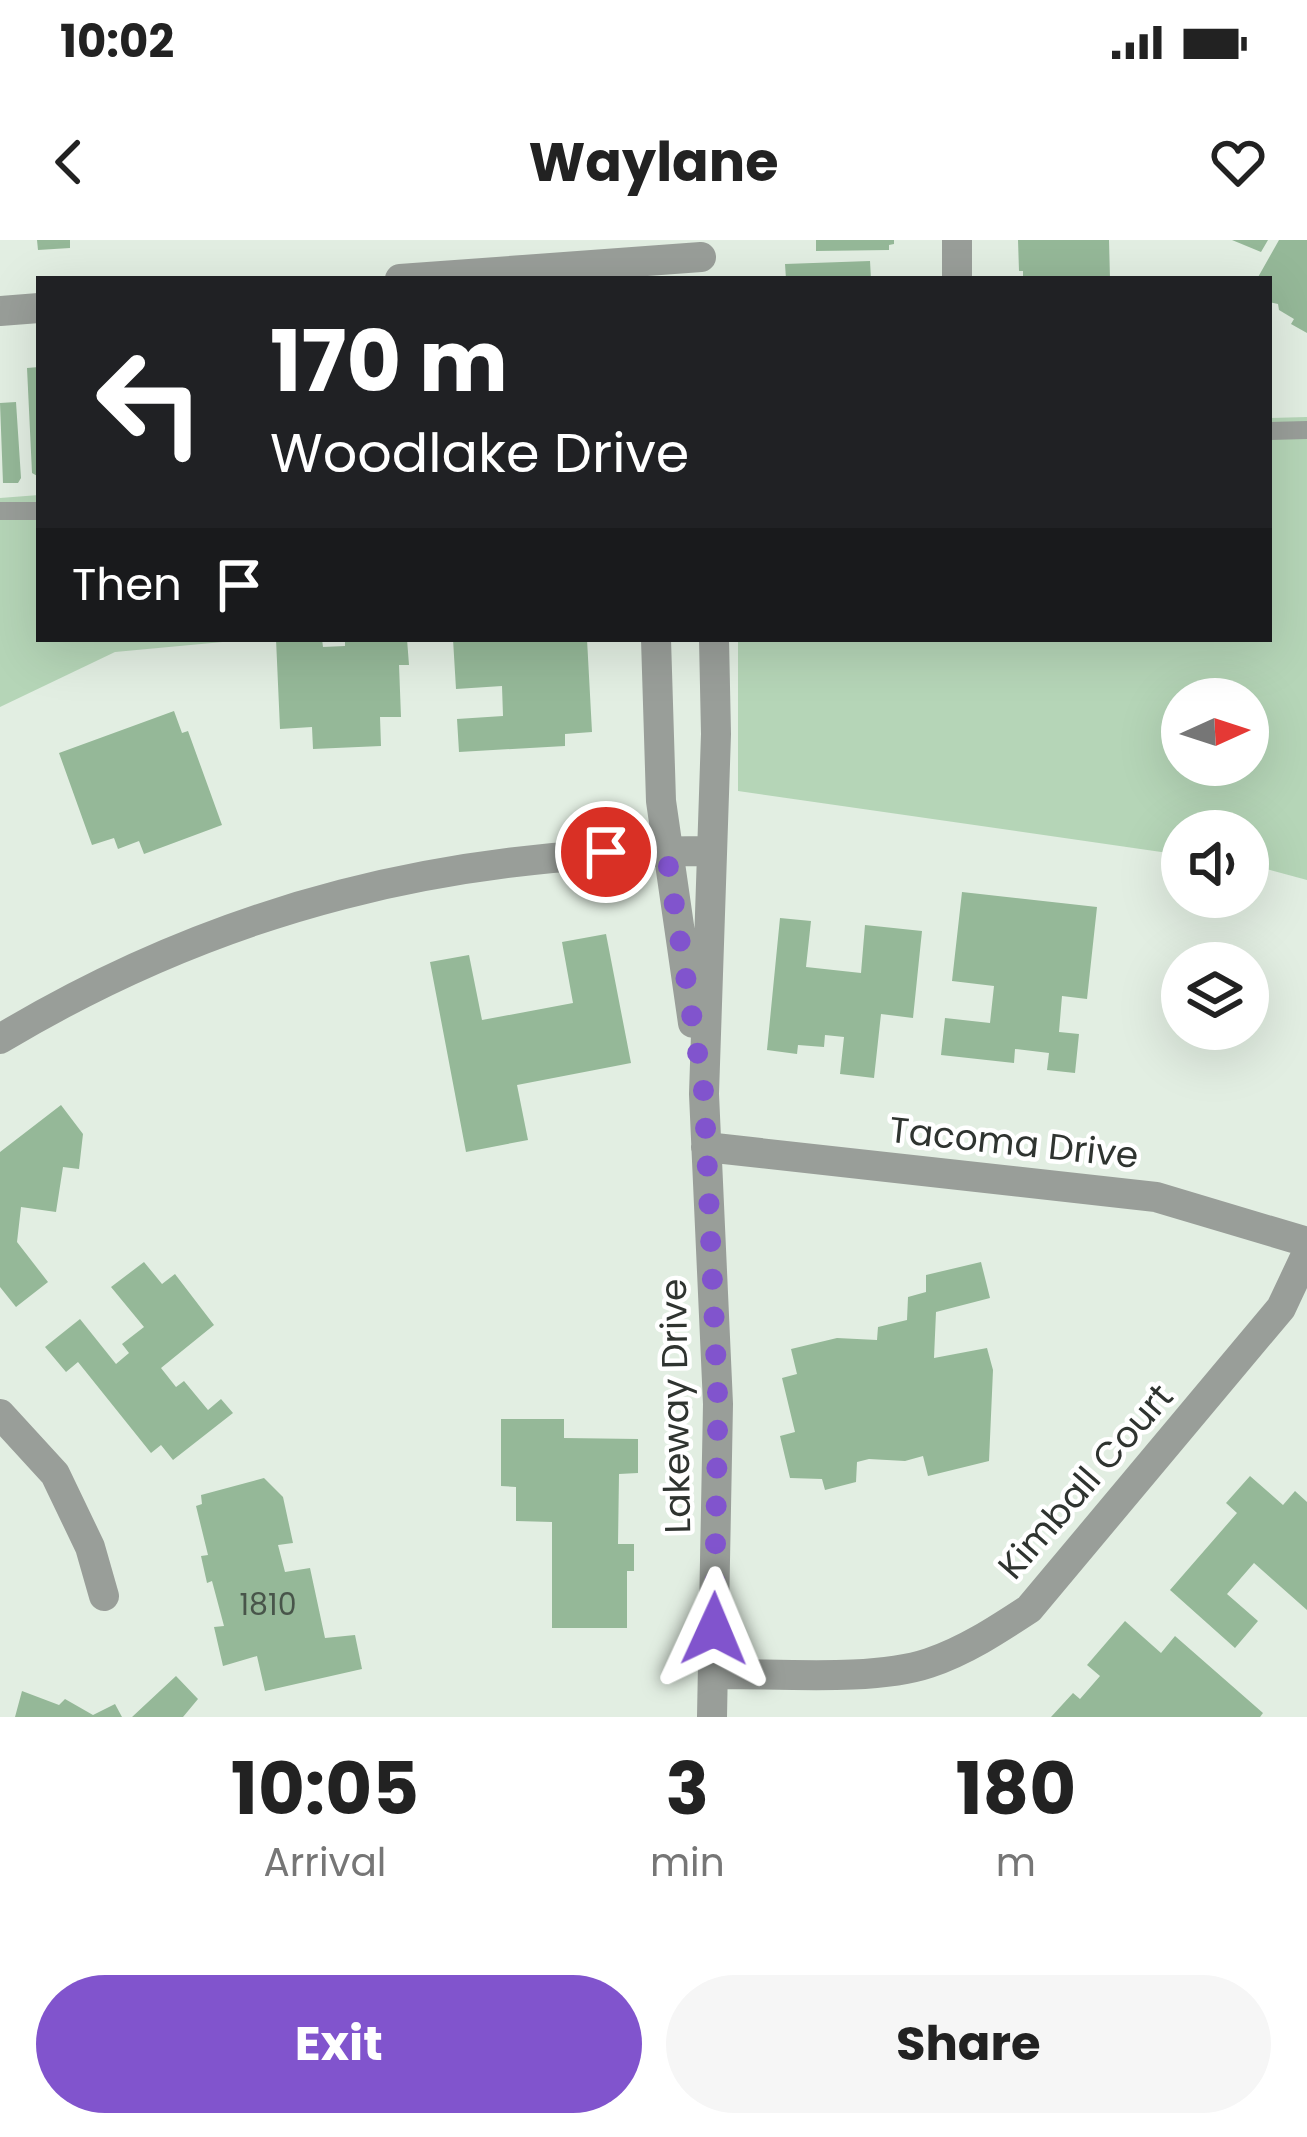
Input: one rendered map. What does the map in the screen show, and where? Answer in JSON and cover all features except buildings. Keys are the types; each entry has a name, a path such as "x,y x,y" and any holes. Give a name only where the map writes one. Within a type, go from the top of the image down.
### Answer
{"street":[{"path":"956,240 957,276"},
{"path":"438,276 702,259"},
{"path":"0,311 36,308"},
{"name":"Lakeway Drive","path":"656,642 666,851 704,1094"},
{"name":"Lakeway Drive","path":"712,1717 718,1404 704,1094 714,642"},
{"path":"0,1040 151,958 319,898 495,862 712,851"},
{"name":"Tacoma Drive","path":"706,1147 1156,1197 1307,1242"},
{"name":"Kimball Court","path":"713,1674 861,1672 926,1664 979,1641 1029,1609 1282,1308 1307,1253"},
{"path":"0,1414 55,1474 90,1547 104,1597"}],"lane":[{"path":"1272,431 1307,430"},
{"path":"0,512 36,511"}],"green space":[{"path":"1307,417 1307,880 1269,870 1269,810 1161,810 1161,852 738,791 738,642 1272,642 1272,418"},
{"path":"36,495 36,642 223,642 115,652 0,707 0,498"}],"route":[{"path":"606,852 666,851 704,1094 718,1404 714,1629"}]}
